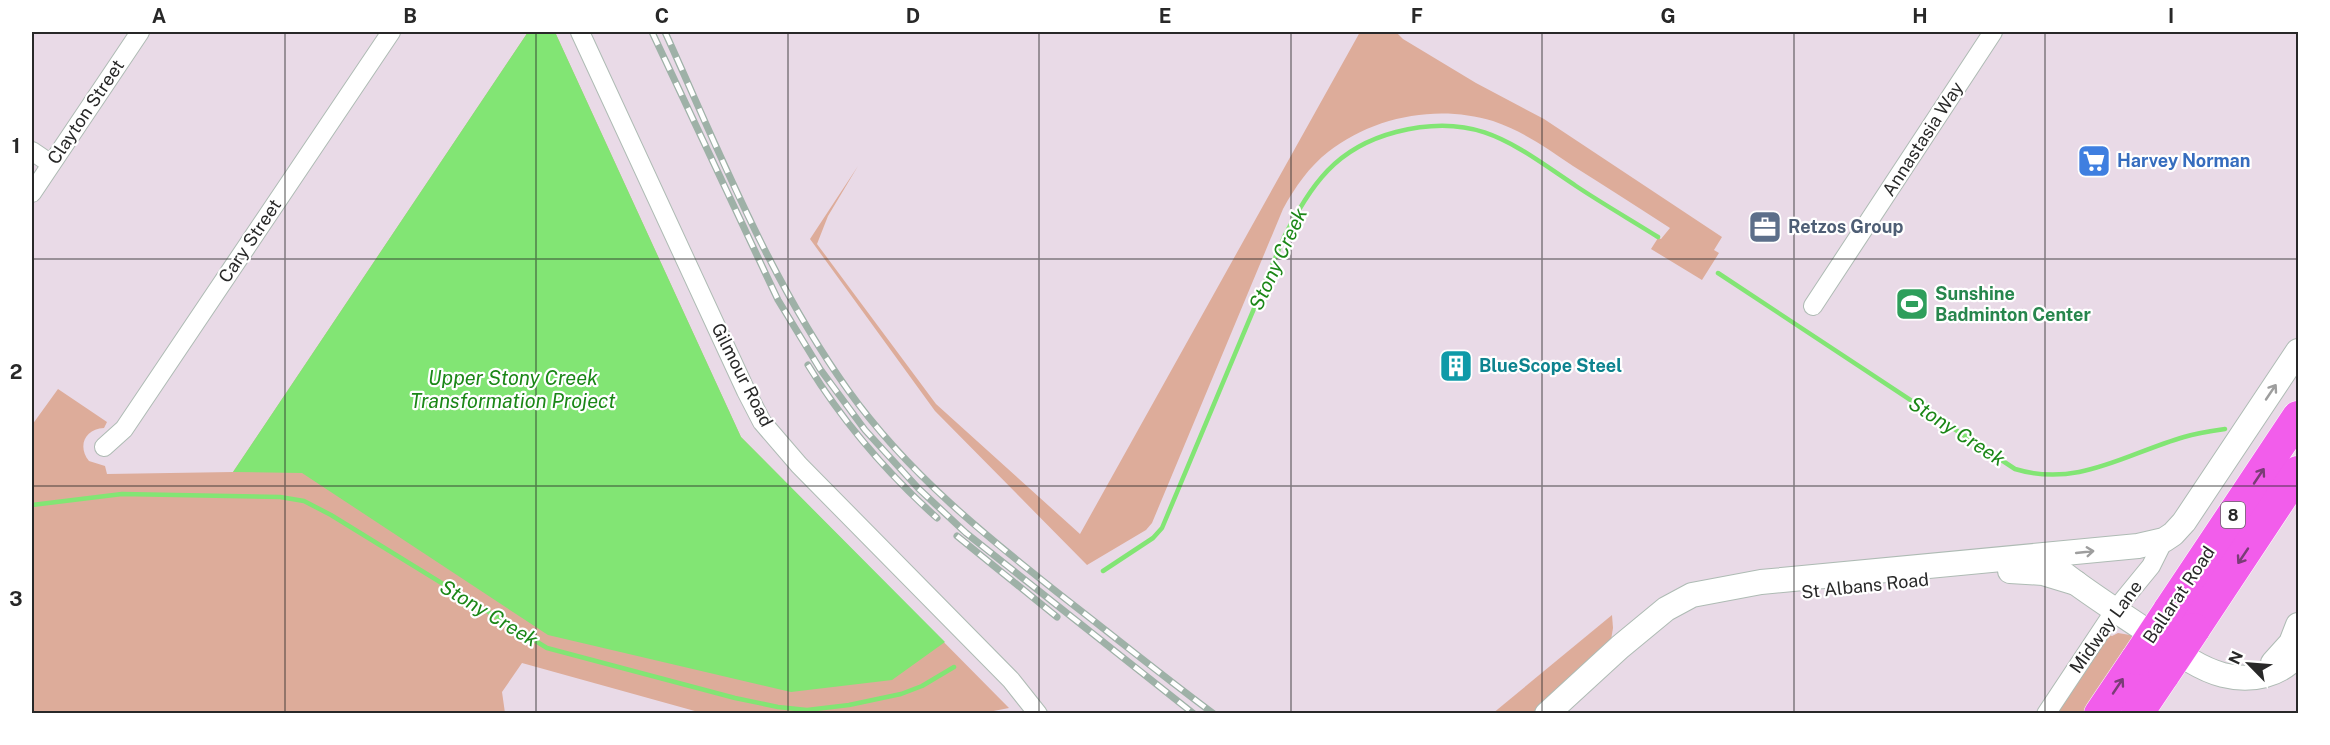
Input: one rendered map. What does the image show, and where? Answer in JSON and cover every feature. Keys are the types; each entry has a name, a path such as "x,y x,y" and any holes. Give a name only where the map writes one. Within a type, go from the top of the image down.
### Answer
{"highway":[{"name":"Ballarat Road","path":"2100,714 2298,417"},
{"name":"Ballarat Road","path":"2137,714 2298,472"}],"main road":[{"path":"2164,540 2184,522 2298,351"},
{"name":"St Albans Road","path":"1547,714 1620,647 1676,602 1692,594 1732,593 1918,574 2027,557 2138,546 2164,540"},
{"name":"St Albans Road","path":"2027,557 2046,563 2171,647 2212,671 2226,676 2266,676 2276,672 2298,654"},
{"name":"St Albans Road","path":"1918,574 2022,571 2043,573 2076,583"},
{"path":"2244,677 2278,659 2291,643 2298,625"}],"street":[{"name":"Clayton Street","path":"32,194 140,32"},
{"name":"Cary Street","path":"104,447 124,429 391,32"},
{"name":"Gilmour Road","path":"580,32 762,422 799,465 1011,680 1038,714"},
{"name":"Annastasia Way","path":"1814,306 1993,32"},
{"path":"32,151 51,164"},
{"name":"Midway Lane","path":"2046,714 2115,610 2151,566 2164,540"}],"shaded area":[{"name":"Upper Stony Creek Transformation Project","path":"528,32 555,32 741,437 1009,708 978,714 702,713 522,663 502,692 505,713 32,714 32,425 58,389 107,422 104,428 92,431 83,444 89,461 105,466 107,474 233,472"},
{"path":"1360,32 1396,32 1403,39 1476,83 1544,119 1722,237 1714,250 1719,253 1702,280 1651,249 1658,238 1661,239 1670,228 1535,141 1493,121 1472,116 1429,114 1386,122 1365,130 1321,158 1303,178 1283,209 1152,523 1146,530 1087,565 935,411 810,239 858,166 828,216 817,244 936,404 1080,534"},
{"path":"1612,615 1611,640 1580,673 1535,713 1492,714"},
{"path":"2118,633 2130,635 2136,639 2086,713 2055,714 2109,635"}],"water":[{"name":"Upper Stony Creek Transformation Project","path":"528,32 555,32 741,437 945,642 892,680 791,692 548,635 302,473 233,472"}],"waterway":[{"name":"Stony Creek","path":"1103,571 1153,538 1162,528 1284,237 1316,185 1341,158 1357,148 1396,132 1424,127 1449,126 1493,135 1533,157 1658,237"},
{"name":"Stony Creek","path":"1718,273 2015,469 2038,474 2081,472 2184,437 2225,429"},
{"name":"Stony Creek","path":"32,505 122,494 280,497 304,501 331,515 547,648 735,698 778,707 807,710 849,705 901,694 922,686 954,667"}],"railway":[{"path":"652,32 778,300 820,369 865,430 918,488 966,533 1194,714"},
{"path":"665,32 770,261 820,348 871,421 923,477 978,528 1214,714"},
{"path":"808,365 836,407 867,446 937,518"},
{"path":"957,536 1057,617"}],"place":[{"name":"Harvey Norman","path":"2094,161"},
{"name":"Retzos Group","path":"1765,227"},
{"name":"Sunshine Badminton Center","path":"1912,304"},
{"name":"BlueScope Steel","path":"1456,366"}]}
